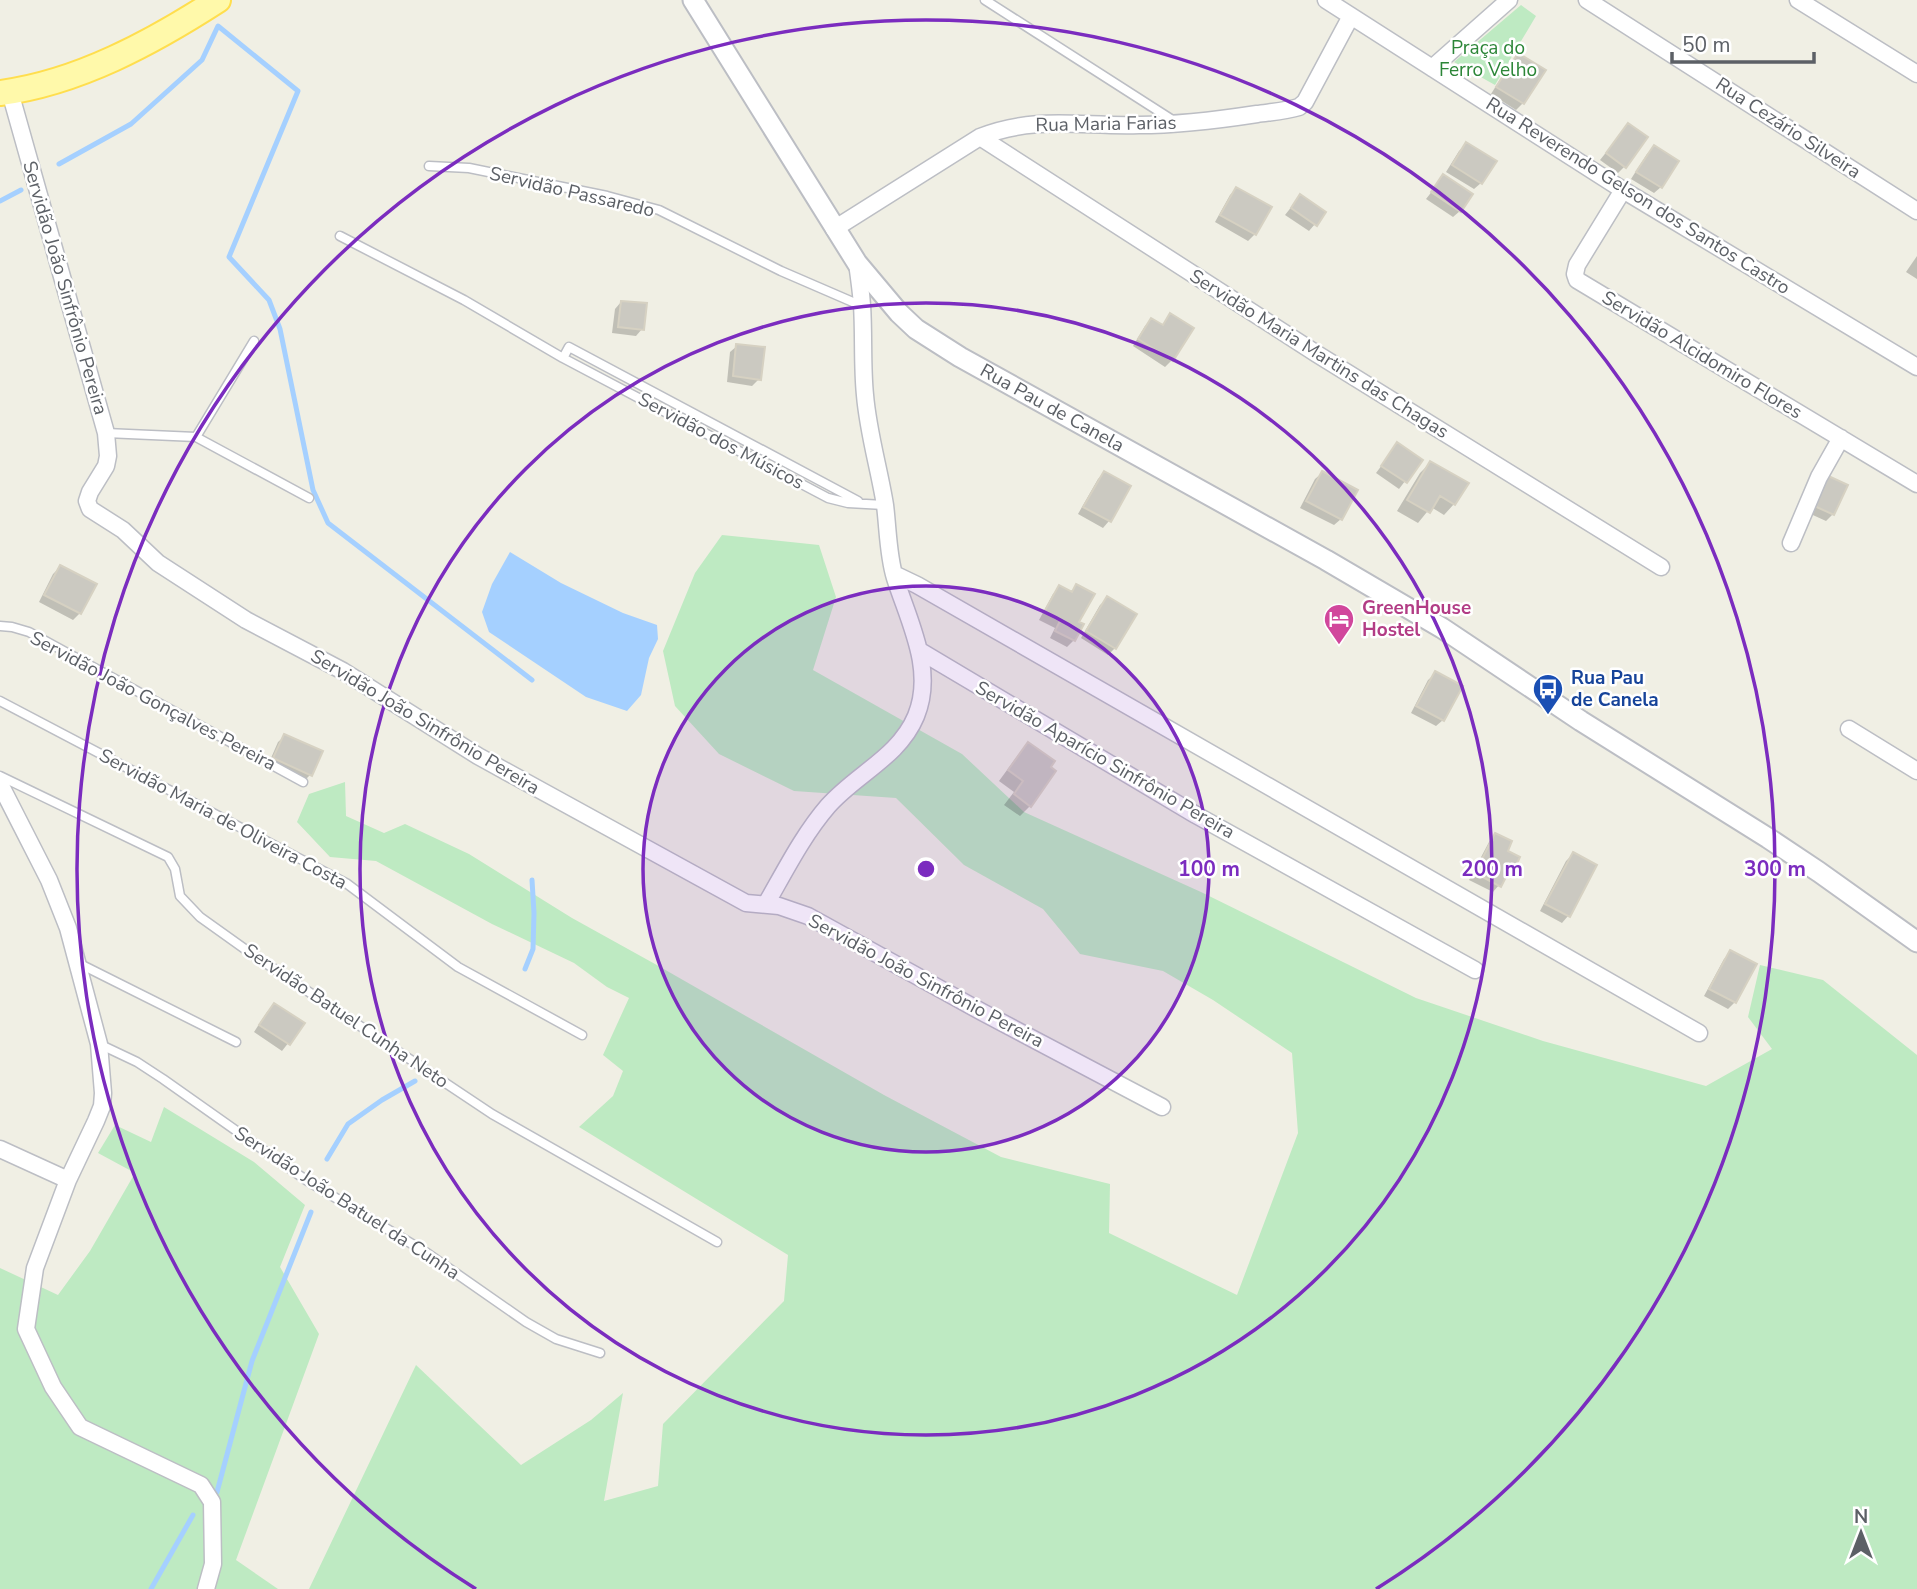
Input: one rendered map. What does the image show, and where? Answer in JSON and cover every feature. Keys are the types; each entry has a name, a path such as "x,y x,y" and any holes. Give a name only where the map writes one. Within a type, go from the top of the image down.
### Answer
{"main road":[{"path":"5,92 52,81 125,54 218,0"}],"street":[{"name":"Rua Pau de Canela","path":"693,0 857,263 916,329 937,344 1402,604 1581,721 1768,838 1917,942"},
{"name":"Rua Reverendo Gelson dos Santos Castro","path":"1326,0 1623,190 1917,367"},
{"path":"1432,68 1509,0"},
{"name":"Rua Cezário Silveira","path":"1587,0 1917,211"},
{"path":"1798,0 1917,74"},
{"name":"Rua Maria Farias","path":"834,229 980,137 1006,128 1060,122 1140,125 1176,123 1241,117 1299,107 1306,102 1351,16"},
{"name":"Servidão João Sinfrônio Pereira","path":"5,92 106,433 106,466 90,492 90,509 123,530 158,563 246,620 343,671 478,756 746,903 779,906 808,916 1162,1107"},
{"name":"Servidão Maria Martins das Chagas","path":"980,137 1305,346 1661,567"},
{"name":"Servidão Alcidomiro Flores","path":"1623,190 1577,265 1577,281 1917,484"},
{"path":"766,904 802,842 824,811 904,738 922,702 924,680 920,651 894,574 865,397 862,306 857,263"},
{"path":"1791,543 1819,477 1841,438"},
{"path":"894,574 1699,1033"},
{"name":"Servidão Aparício Sinfrônio Pereira","path":"920,651 1196,815 1475,970"},
{"path":"1849,729 1917,771"},
{"path":"0,784 49,880 68,928 99,1044 103,1093 102,1106 93,1130 68,1180 35,1268 26,1329 53,1387 80,1427 201,1485 207,1493 212,1502 213,1564 206,1589"},
{"path":"0,1149 68,1180"}],"lane":[{"path":"985,0 1176,123"},
{"name":"Servidão Passaredo","path":"429,166 469,169 607,196 659,210 781,271 862,306"},
{"name":"Servidão dos Músicos","path":"340,236 464,300 563,358 828,498 884,505"},
{"path":"196,437 254,341"},
{"path":"563,358 569,347 862,504"},
{"path":"659,408 665,398"},
{"path":"706,434 712,424"},
{"path":"106,433 196,437 309,498"},
{"name":"Servidão João Gonçalves Pereira","path":"0,626 29,632 303,782"},
{"name":"Servidão Maria de Oliveira Costa","path":"0,701 346,883 458,967 582,1035"},
{"name":"Servidão Batuel Cunha Neto","path":"0,776 168,857 175,869 180,896 200,917 229,938 492,1114 717,1241"},
{"path":"78,963 236,1042"},
{"name":"Servidão João Batuel da Cunha","path":"99,1044 137,1062 306,1180 427,1253 526,1322 556,1339 600,1353"}],"green space":[{"name":"Praça do Ferro Velho","path":"1521,5 1536,16 1495,85 1454,62"},
{"path":"722,535 819,545 836,597 813,670 962,754 1024,812 1201,892 1416,998 1543,1041 1706,1086 1772,1049 1748,1017 1760,965 1823,980 1917,1055 1917,1589 309,1589 416,1365 521,1465 591,1420 623,1393 604,1501 658,1486 663,1424 784,1301 788,1255 579,1127 613,1096 623,1071 603,1055 629,998 607,987 574,963 492,924 376,861 330,857 297,822 309,794 345,782 346,816 384,833 405,824 469,854 572,918 884,1095 1001,1157 1110,1184 1109,1233 1237,1295 1298,1133 1292,1053 1213,1000 1163,971 1080,954 1043,909 964,865 896,798 794,791 719,754 675,706 663,651 695,573"},
{"path":"164,1107 254,1162 305,1205 280,1267 319,1334 236,1560 278,1589 0,1589 0,1268 58,1295 90,1251 135,1173 98,1153 115,1125 151,1142"}],"water":[{"path":"510,552 561,583 623,613 657,625 658,639 649,658 641,695 627,711 586,697 489,632 482,612 492,584"}],"building":[{"path":"1518,53 1546,70 1524,104 1496,87"},
{"path":"1628,123 1648,137 1626,168 1606,153"},
{"path":"1466,142 1497,161 1482,184 1452,165"},
{"path":"1654,145 1679,161 1662,188 1636,172"},
{"path":"1443,174 1473,194 1461,212 1431,192"},
{"path":"1236,187 1272,207 1256,235 1220,215"},
{"path":"1300,194 1326,212 1317,226 1291,208"},
{"path":"621,301 647,303 644,330 618,327"},
{"path":"1170,313 1194,328 1173,361 1138,339 1151,318 1163,325"},
{"path":"736,344 765,347 761,380 733,376"},
{"path":"1397,442 1423,460 1407,483 1381,466"},
{"path":"1430,461 1469,483 1455,505 1440,496 1430,513 1407,500"},
{"path":"1104,471 1131,486 1111,522 1083,507"},
{"path":"1322,471 1358,490 1342,520 1306,501"},
{"path":"1824,474 1848,485 1834,515 1810,504"},
{"path":"60,565 97,584 81,614 44,595"},
{"path":"1076,584 1095,594 1079,622 1084,624 1075,641 1055,631 1060,621 1044,612 1059,585 1072,592"},
{"path":"1107,596 1137,614 1116,649 1086,631"},
{"path":"1435,671 1463,686 1444,721 1416,706"},
{"path":"284,734 323,751 312,776 273,758"},
{"path":"1028,742 1055,761 1051,767 1056,771 1031,807 1014,794 1023,781 1008,770"},
{"path":"1495,833 1512,841 1508,851 1520,857 1513,872 1509,871 1501,887 1475,873"},
{"path":"1573,852 1597,865 1570,917 1545,904"},
{"path":"1730,950 1757,964 1736,1003 1709,989"},
{"path":"274,1003 305,1023 290,1045 259,1025"}],"waterway":[{"path":"59,164 131,124 202,60 218,26 298,91 229,257 269,300 280,329 313,490 328,523 532,680"},
{"path":"0,201 21,190"},
{"path":"525,969 533,949 532,880"},
{"path":"327,1159 348,1124 415,1081"},
{"path":"217,1492 252,1361 311,1212"},
{"path":"151,1589 193,1515"}],"place":[{"name":"GreenHouse Hostel","path":"1339,646"},
{"name":"Rua Pau de Canela","path":"1548,716"}]}
